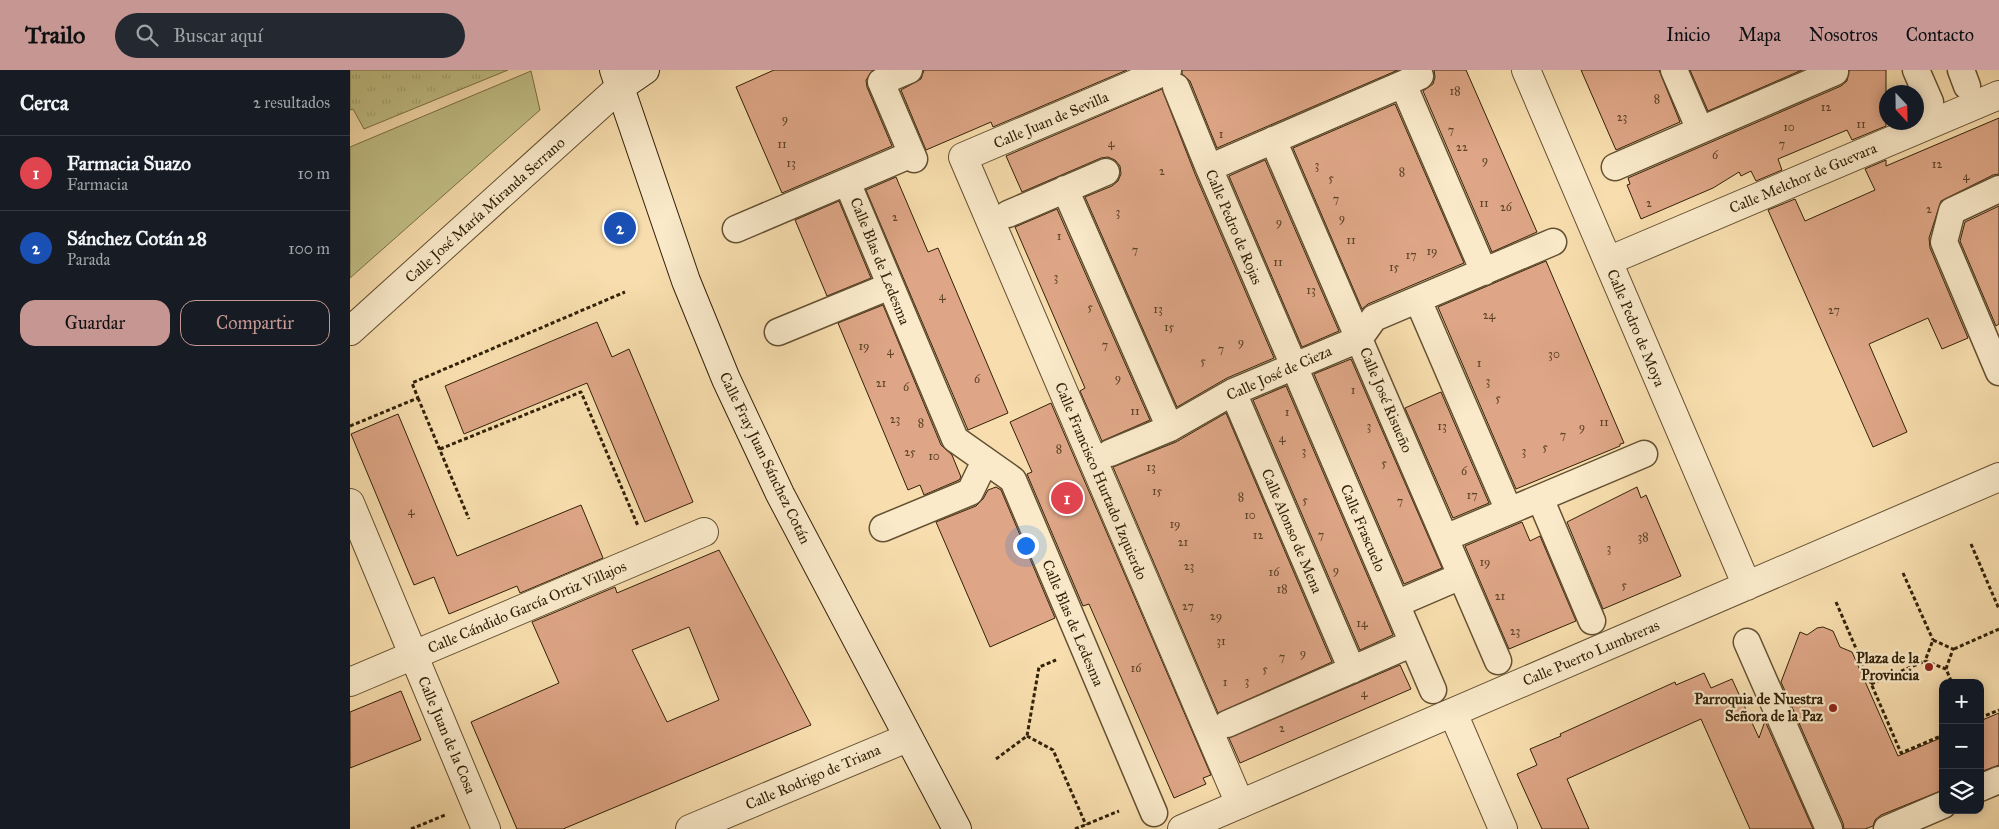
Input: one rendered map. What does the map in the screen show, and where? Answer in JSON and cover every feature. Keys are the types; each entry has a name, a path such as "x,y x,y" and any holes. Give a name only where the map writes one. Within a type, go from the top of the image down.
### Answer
{"street":[{"name":"Calle José María Miranda Serrano","path":"350,331 616,79 645,70"},
{"path":"736,229 913,156 881,82 908,70"},
{"name":"Calle Pedro de Moya","path":"1526,70 1747,586"},
{"path":"1674,70 1700,130"},
{"path":"1916,70 1930,102"},
{"path":"1615,167 1835,72"},
{"path":"1208,168 1410,77 1484,272"},
{"name":"Calle Fray Juan Sánchez Cotán","path":"616,79 686,281 726,379 780,494 907,738 957,829"},
{"name":"Calle Juan de Sevilla","path":"963,157 1171,79"},
{"name":"Calle Pedro de Rojas","path":"1171,79 1294,366"},
{"name":"Calle Melchor de Guevara","path":"1608,261 1999,95"},
{"name":"Calle José Risueño","path":"1273,140 1498,661"},
{"name":"Calle Francisco Hurtado Izquierdo","path":"963,157 1240,804"},
{"path":"1008,214 1106,172"},
{"name":"Calle Blas de Ledesma","path":"848,182 954,439 1013,480 1154,813"},
{"path":"1065,189 1170,428"},
{"path":"1996,199 1952,211 1944,242 1999,372"},
{"path":"1359,339 1374,318 1552,242"},
{"path":"778,332 890,286"},
{"path":"1418,300 1509,511"},
{"name":"Calle José de Cieza","path":"1110,453 1170,428 1233,392 1359,339"},
{"name":"Calle Frascuelo","path":"1294,366 1433,690"},
{"name":"Calle Alonso de Mena","path":"1233,392 1352,670"},
{"path":"1445,538 1644,454"},
{"path":"883,528 970,492 985,461"},
{"name":"Calle Puerto Lumbreras","path":"1182,829 1999,477"},
{"path":"1540,498 1592,621"},
{"name":"Calle Juan de la Cosa","path":"350,503 486,829"},
{"name":"Calle Cándido García Ortiz Villajos","path":"350,682 704,532"},
{"path":"1396,604 1461,576"},
{"path":"1747,642 1829,829"},
{"path":"1227,724 1413,643"},
{"path":"1453,713 1503,829"},
{"name":"Calle Rodrigo de Triana","path":"690,829 907,738"},
{"path":"1984,786 1999,780"},
{"path":"1886,829 1939,807"}],"path":[{"path":"469,520 412,383 625,292"},
{"path":"440,449 581,392 638,526 633,528"},
{"path":"350,426 418,398"},
{"path":"1971,544 1999,609"},
{"path":"1903,573 1933,640 1925,661"},
{"path":"1836,602 1901,753 1939,737"},
{"path":"1933,640 1954,648 1999,629"},
{"path":"1950,679 1946,669 1954,648"},
{"path":"996,759 1027,736 1039,667 1061,658"},
{"path":"1871,684 1925,661 1946,669"},
{"path":"1984,716 1999,710"},
{"path":"1027,736 1054,750 1086,824"},
{"path":"411,829 452,812"},
{"path":"1075,829 1112,813"}],"green space":[{"path":"350,70 508,70 364,129 353,109 350,110"},
{"path":"531,71 540,110 350,278 350,147"}],"building":[{"path":"774,70 873,70 866,80 867,87 892,146 782,193 736,87"},
{"path":"924,70 1127,70 993,127 991,122 926,150 901,90 921,79"},
{"path":"1182,70 1398,70 1217,148 1190,81 1182,74"},
{"path":"1434,70 1466,70 1537,232 1492,252 1423,91 1433,84"},
{"path":"1581,70 1659,70 1680,122 1616,150"},
{"path":"1690,70 1802,70 1708,111"},
{"path":"1849,70 1886,70 1886,85 1879,85 1879,129 1852,140 1847,130 1778,159 1782,170 1756,181 1751,171 1741,176 1739,172 1713,188 1641,219 1627,185 1630,184 1628,178 1841,86 1847,81"},
{"path":"1162,89 1195,174 1274,358 1227,378 1177,407 1085,197 1112,186 1118,181 1121,174 1120,166 1115,160 1108,157 1101,158 1022,192 1006,156"},
{"path":"1395,104 1464,263 1368,304 1362,309 1293,148"},
{"path":"1999,118 1999,174 1993,175 1941,201 1929,238 1930,248 1968,338 1942,349 1928,318 1869,344 1907,432 1873,447 1768,210 1795,199 1805,221 1875,190 1865,169 1886,160 1886,166"},
{"path":"1265,160 1339,331 1302,347 1229,176"},
{"path":"896,177 928,252 938,248 1008,413 968,430 866,190"},
{"path":"839,201 871,278 827,296 795,220"},
{"path":"1999,206 1999,324 1996,326 1960,241 1965,222"},
{"path":"1057,209 1150,420 1102,441 1080,391 1085,388 1015,227"},
{"path":"1546,261 1624,443 1516,489 1438,307"},
{"path":"883,305 941,445 952,455 961,477 959,480 924,495 920,485 908,490 838,323"},
{"path":"597,322 612,357 629,349 693,502 645,522 587,383 464,434 445,386"},
{"path":"1351,359 1442,568 1404,584 1314,374"},
{"path":"1286,386 1393,635 1360,650 1253,400"},
{"path":"1441,392 1489,503 1453,518 1405,408"},
{"path":"1051,403 1211,775 1203,778 1206,784 1174,798 1089,604 1083,606 1027,474 1032,472 1010,422"},
{"path":"1226,413 1332,662 1218,713 1113,467 1176,442"},
{"path":"398,414 457,556 581,505 603,558 520,593 517,586 449,614 434,577 414,585 351,434"},
{"path":"996,487 1001,490 1055,618 990,647 936,522 976,506 988,490"},
{"path":"1637,487 1641,498 1646,495 1681,576 1603,609 1567,522"},
{"path":"1522,522 1530,541 1540,536 1576,621 1509,649 1465,546"},
{"path":"719,550 811,725 563,829 517,829 471,722 559,683 532,622 615,587 617,593","holes":["689,627 719,700 667,722 632,650"]},
{"name":"Parroquia de Nuestra Señora de la Paz","path":"1823,627 1833,631 1840,647 1852,652 1898,756 1939,739 1939,792 1881,815 1875,820 1873,826 1865,829 1844,829 1781,682 1800,632 1807,635 1817,628"},
{"path":"1400,665 1411,689 1240,763 1229,738"},
{"path":"1704,673 1711,688 1732,679 1759,738 1765,721 1813,829 1750,829 1701,719 1567,779 1589,829 1542,829 1517,774 1537,765 1530,749 1675,682 1676,685"},
{"path":"401,691 421,740 350,768 350,712"},
{"path":"1999,713 1999,765 1984,771 1984,724 1984,719"}],"place":[{"name":"Sánchez Cotán 28","path":"620,228"},
{"name":"Farmacia Suazo","path":"1067,498"},
{"name":"Plaza de la Provincia","path":"1929,667"},
{"name":"Parroquia de Nuestra Señora de la Paz","path":"1833,708"}]}
